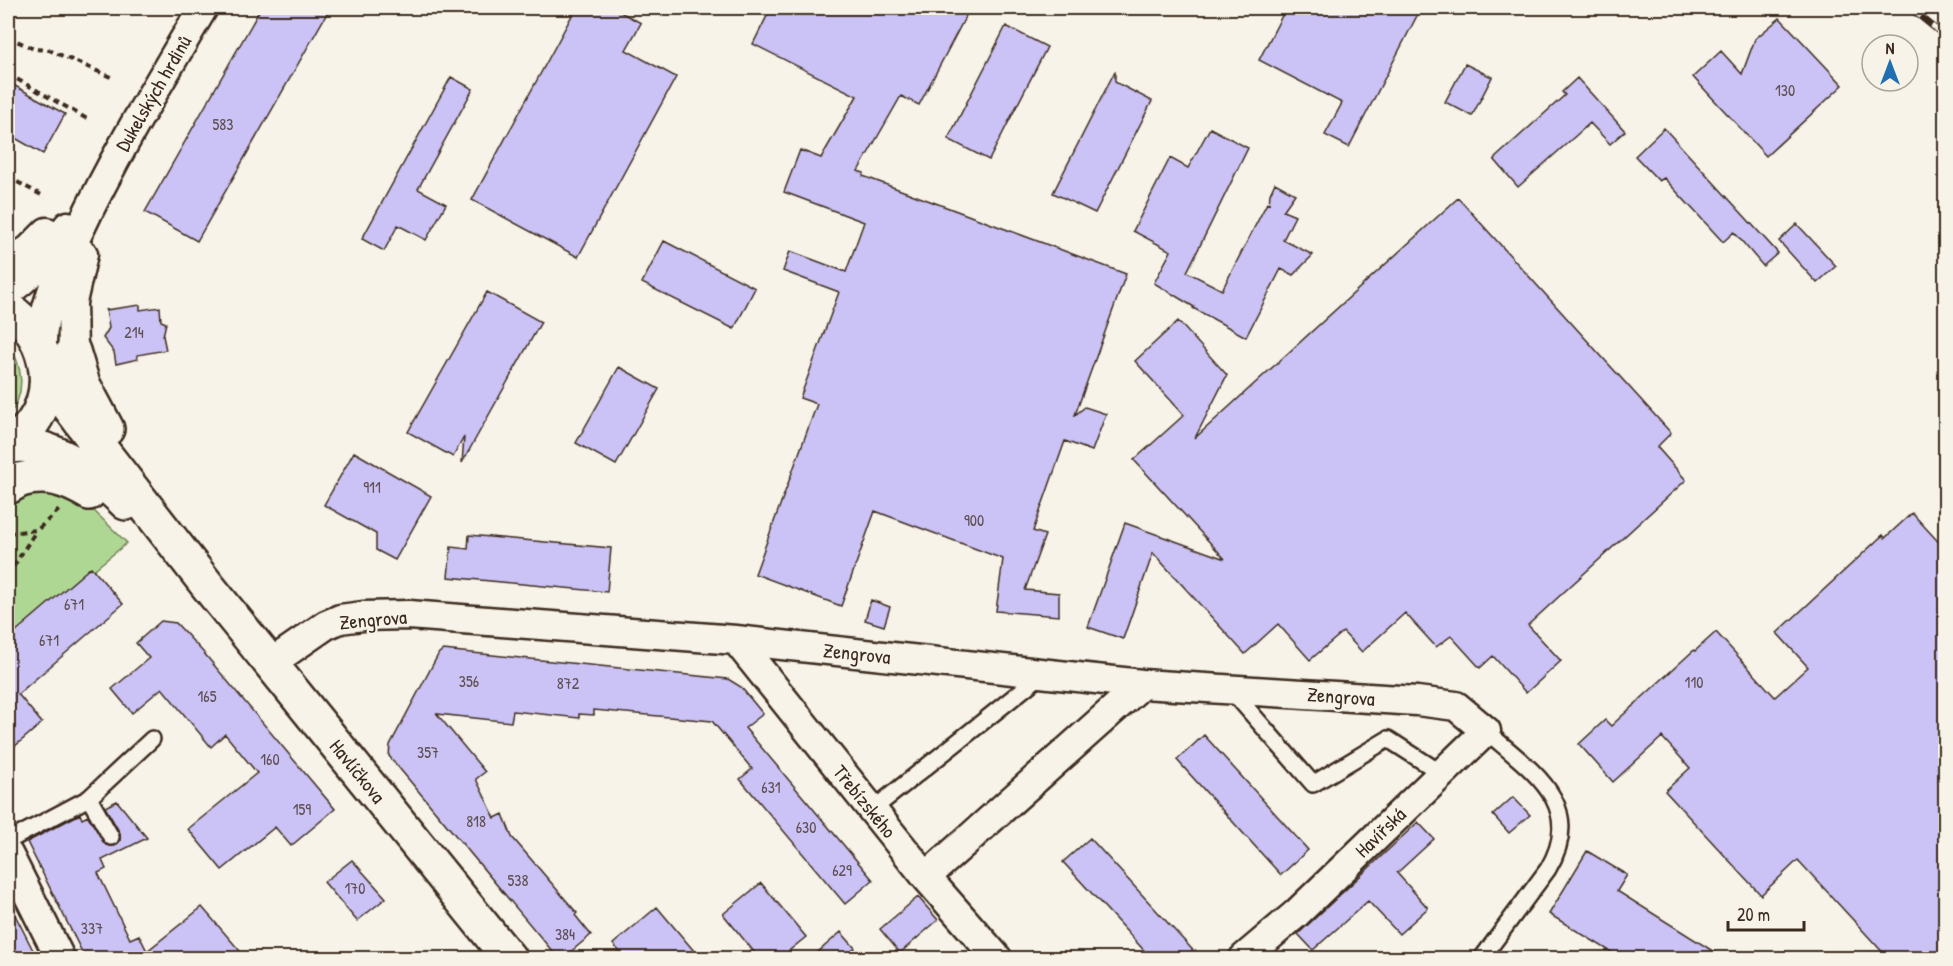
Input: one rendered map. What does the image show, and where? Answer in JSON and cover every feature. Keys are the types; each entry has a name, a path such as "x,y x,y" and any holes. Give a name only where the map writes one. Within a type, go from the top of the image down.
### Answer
{"street":[{"name":"Dukelských hrdinů","path":"58,351 44,323 53,288 103,179 203,8"},
{"name":"Dukelských hrdinů","path":"8,262 29,250 103,179"},
{"name":"Dukelských hrdinů","path":"8,291 32,272 103,179"},
{"path":"8,309 58,351 46,380 44,398 39,411 24,434 8,447"},
{"name":"Havlíčkova","path":"58,351 51,376 62,397 207,585 509,958"},
{"name":"Havlíčkova","path":"8,447 33,447 45,450 97,477 118,494 207,585"},
{"path":"14,483 37,477 52,477 75,485 95,497 207,585"},
{"name":"Zengrova","path":"271,663 326,625 340,619 363,616 436,616 736,640 1142,684 1417,701 1456,706 1486,731"},
{"name":"Třebízského","path":"736,640 926,877 997,958"},
{"path":"926,877 1142,684"},
{"name":"Havířská","path":"1244,958 1297,913 1486,731"},
{"path":"8,854 60,958"}],"lane":[{"path":"872,810 1044,673"},
{"path":"1231,690 1313,783 1388,739 1441,773"},
{"path":"1482,958 1548,868 1557,854 1562,839 1560,810 1550,793 1531,771 1486,731"},
{"path":"8,841 88,798 152,739"},
{"path":"88,798 111,837"}],"path":[{"path":"8,37 34,49 49,50 113,78"},
{"path":"8,74 89,120"},
{"path":"8,177 45,197"},
{"path":"8,575 37,530 61,508"},
{"path":"8,533 37,530"}],"green space":[{"path":"8,343 17,361 21,380 18,399 8,416"},
{"path":"43,492 66,492 90,507 127,543 8,639 8,506 18,496"}],"building":[{"path":"261,8 330,8 197,241 145,212"},
{"path":"576,8 613,8 641,23 626,50 676,77 578,257 472,200"},
{"path":"771,8 970,8 919,105 901,96 858,171 864,173 863,176 1126,274 1075,415 1085,407 1106,414 1092,451 1065,441 1033,531 1045,535 1025,590 1059,593 1059,616 996,611 1003,559 875,511 841,606 755,574 817,404 800,398 839,292 783,271 790,251 846,272 864,222 784,192 800,150 821,158 857,96 753,44"},
{"path":"1286,8 1421,8 1349,147 1325,135 1342,103 1259,60"},
{"path":"1780,18 1843,85 1766,156 1693,77 1721,51 1742,74 1755,39"},
{"path":"1006,26 1047,47 989,160 948,139"},
{"path":"1465,64 1492,77 1472,116 1445,102"},
{"path":"1115,71 1115,82 1152,101 1095,213 1053,193"},
{"path":"451,77 473,89 418,189 446,204 426,240 398,225 384,251 362,239"},
{"path":"1577,78 1625,131 1610,144 1590,123 1518,187 1494,159 1565,95 1562,92"},
{"path":"8,82 65,114 43,154 8,134"},
{"path":"1210,128 1248,148 1187,272 1222,290 1267,203 1269,204 1275,183 1295,194 1283,211 1295,216 1283,240 1313,255 1293,275 1281,269 1246,337 1193,308 1154,283 1171,251 1133,231 1170,158 1188,168"},
{"path":"1664,128 1778,253 1763,266 1734,232 1723,242 1664,178 1659,181 1635,156"},
{"path":"1458,198 1671,433 1657,447 1686,480 1528,625 1561,661 1526,693 1493,656 1480,668 1451,636 1436,647 1405,613 1362,652 1343,632 1310,660 1278,624 1245,654 1153,553 1123,639 1088,627 1125,523 1225,559 1134,460 1184,415 1135,361 1178,321 1227,375 1195,438"},
{"path":"1797,224 1836,266 1817,283 1779,241"},
{"path":"664,241 755,288 734,329 642,283"},
{"path":"487,292 541,322 462,463 464,437 453,457 408,432"},
{"path":"140,305 140,310 160,307 161,321 166,323 163,336 166,350 137,355 138,359 116,364 114,352 103,338 109,328 106,310"},
{"path":"619,367 659,389 616,465 576,443"},
{"path":"354,452 431,496 395,560 376,550 376,534 324,505"},
{"path":"1912,513 1946,550 1946,958 1888,958 1798,860 1761,895 1665,791 1690,768 1662,737 1613,782 1579,744 1605,720 1611,726 1716,632 1775,697 1808,667 1777,633 1883,535 1885,538"},
{"path":"469,535 611,548 607,592 448,577 451,547 468,549"},
{"path":"91,567 123,604 18,694 42,723 8,752 8,638"},
{"path":"871,600 890,607 884,626 865,620"},
{"path":"161,621 176,623 203,652 335,809 291,846 275,827 222,870 188,829 257,773 225,734 211,747 162,688 132,713 112,689 149,658 136,643"},
{"path":"443,650 728,679 741,687 763,714 745,728 873,880 845,904 740,779 752,769 712,721 594,710 594,715 579,714 579,718 513,711 511,722 437,714 485,772 476,779 495,818 503,814 512,837 577,913 575,915 591,935 563,958 558,958 389,756 390,745 439,653"},
{"path":"1204,735 1308,850 1281,875 1177,760"},
{"path":"1513,797 1530,815 1509,833 1493,815"},
{"path":"117,801 147,838 102,860 106,869 98,873 130,939 139,935 147,951 202,907 246,958 85,958 27,842 80,814 82,819 88,816 106,845 115,846 120,841 120,833 105,807"},
{"path":"1418,822 1434,839 1397,873 1428,908 1399,934 1368,901 1313,950 1298,934"},
{"path":"1090,838 1200,958 1151,958 1063,862"},
{"path":"1587,851 1627,875 1617,891 1724,958 1621,958 1549,914"},
{"path":"352,860 386,898 357,921 324,882"},
{"path":"761,883 806,937 780,958 759,958 723,914"},
{"path":"918,897 938,920 900,953 880,929"},
{"path":"8,901 37,958 8,958"},
{"path":"657,907 700,958 625,958 613,944"},
{"path":"841,932 855,948 844,958 811,958"}],"railway":[{"path":"1910,8 1946,37"},
{"path":"1939,8 1946,13"}]}
